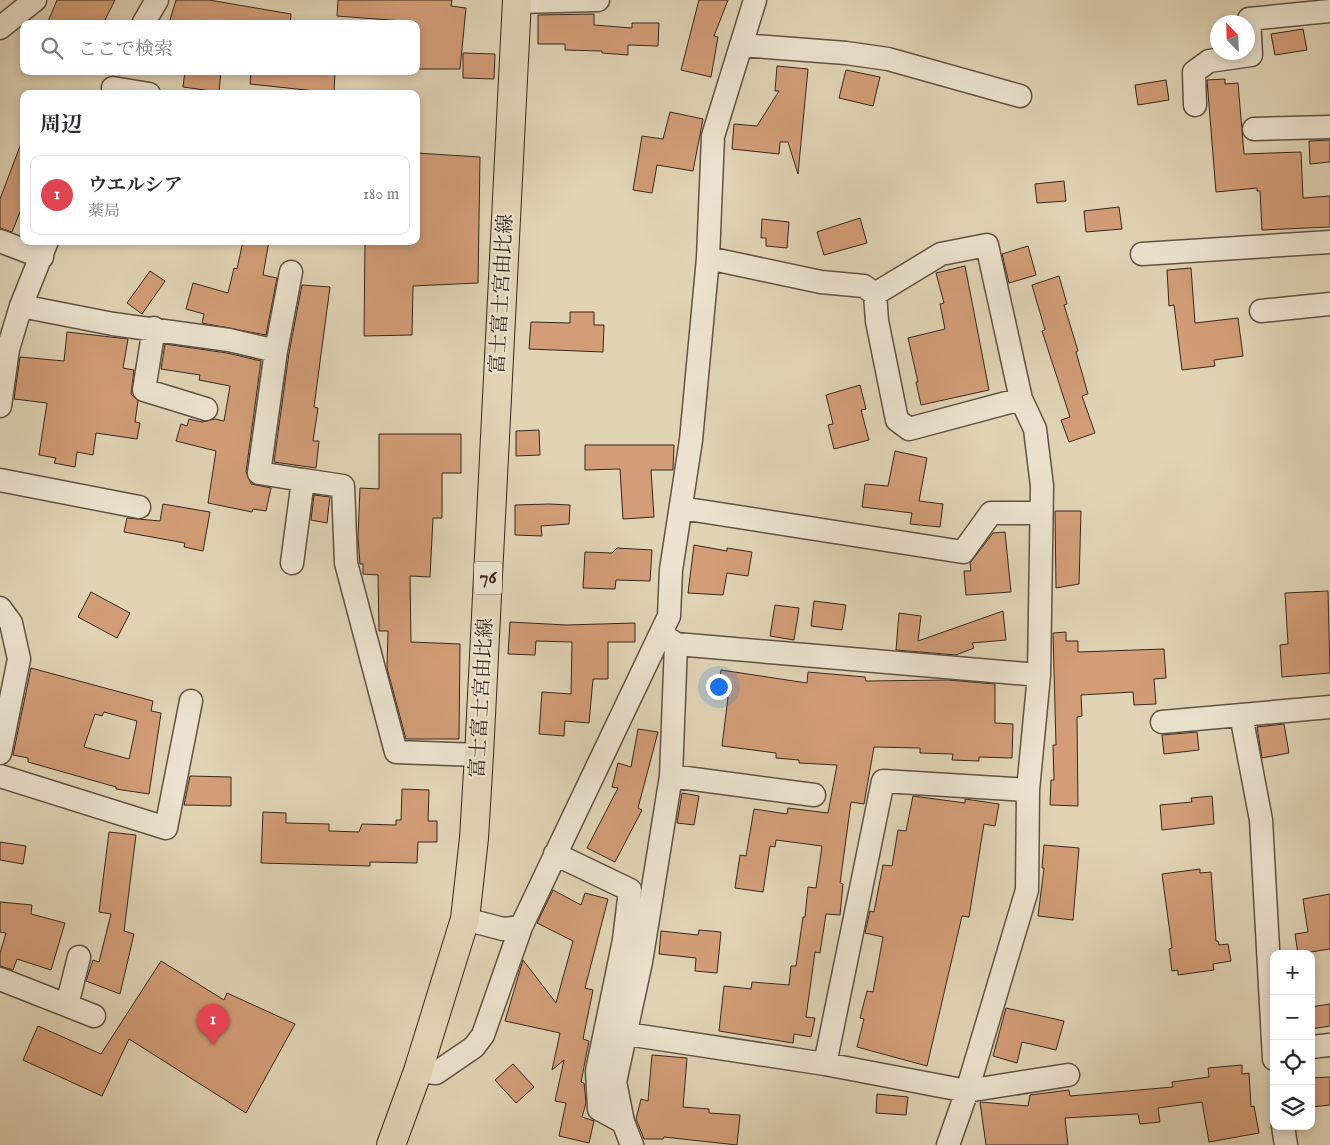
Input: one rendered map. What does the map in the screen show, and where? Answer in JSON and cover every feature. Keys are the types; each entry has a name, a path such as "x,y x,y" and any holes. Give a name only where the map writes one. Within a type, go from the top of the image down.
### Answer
{"main road":[{"name":"富士富士宮由比線","path":"392,1145 418,1071 465,919 474,838 517,1"}],"street":[{"path":"0,28 35,0"},
{"path":"145,20 157,0"},
{"path":"517,1 598,0"},
{"path":"632,1145 623,1122 615,1082 642,962 671,776 669,616 671,570 691,440 708,258 713,136 755,0"},
{"path":"1195,104 1194,72 1209,61 1251,55 1249,19 1330,11"},
{"path":"741,45 846,53 888,59 1020,96"},
{"path":"114,84 135,90"},
{"path":"1254,129 1330,127"},
{"path":"0,241 20,245"},
{"path":"1142,254 1330,242"},
{"path":"0,406 2,374 8,349 21,306 44,249 22,245"},
{"path":"875,294 941,254 987,245 1022,399 1035,429 1042,486 1039,675 1028,790 1027,890 967,1091 948,1145"},
{"path":"708,258 821,282 864,286 875,294 877,321 897,420 909,429 1022,399"},
{"path":"291,272 276,351 259,473 343,486 346,563 396,752 479,755"},
{"path":"1261,311 1330,304"},
{"path":"21,306 113,324 154,328 229,340 276,351"},
{"path":"154,328 144,390 206,409"},
{"path":"0,480 139,506"},
{"path":"292,563 303,480"},
{"path":"681,508 963,552 991,513 1041,513"},
{"path":"0,608 11,623 18,659 0,753"},
{"path":"669,639 1039,675"},
{"path":"418,1071 436,1073 474,1047 483,1035 521,927 555,854 669,639"},
{"path":"0,776 166,828 191,701"},
{"path":"1162,722 1330,707"},
{"path":"1241,715 1261,820 1272,1040"},
{"path":"671,776 814,794"},
{"path":"825,1064 883,781 1028,790"},
{"path":"555,854 630,890 624,940 597,1071 599,1109 623,1122"},
{"path":"465,919 503,929 521,927"},
{"path":"68,1005 79,957"},
{"path":"0,980 94,1016"},
{"path":"627,1034 825,1064 967,1091 1068,1075"},
{"path":"1315,1047 1330,1045"},
{"path":"1284,1130 1286,1145"}],"building":[{"path":"57,0 115,0 105,20 49,20"},
{"path":"176,0 209,0 291,14 290,20 170,20"},
{"path":"338,0 452,0 451,6 466,8 460,69 420,69 420,20 337,16"},
{"path":"699,0 728,0 714,36 718,37 711,77 681,70"},
{"path":"594,14 594,25 632,28 632,23 659,23 658,46 628,45 628,55 602,53 602,51 565,50 565,44 538,44 538,15"},
{"path":"1303,29 1307,50 1275,55 1271,34"},
{"path":"463,53 495,54 494,79 463,78"},
{"path":"777,66 808,69 798,174 788,142 780,142 779,154 732,149 734,124 757,126 779,91 775,91"},
{"path":"846,70 880,77 873,106 839,98"},
{"path":"184,75 221,75 219,90 183,87"},
{"path":"251,75 335,75 334,90 306,90 250,84"},
{"path":"1225,79 1225,84 1238,83 1244,154 1301,152 1303,198 1330,196 1330,227 1262,230 1260,191 1257,191 1257,188 1216,192 1207,80"},
{"path":"1166,80 1169,100 1138,105 1135,85"},
{"path":"670,112 703,119 693,171 657,165 652,193 633,190 642,136 663,139"},
{"path":"1330,140 1330,162 1310,164 1309,141"},
{"path":"20,146 20,212 12,232 0,228 0,199"},
{"path":"420,153 480,157 478,283 413,286 412,335 364,336 365,245 420,245"},
{"path":"1064,181 1066,201 1037,203 1035,184"},
{"path":"1119,207 1122,229 1086,232 1084,211"},
{"path":"860,218 867,243 824,255 817,232"},
{"path":"762,219 789,222 787,248 766,246 766,238 761,238"},
{"path":"242,245 268,245 263,275 277,278 266,335 202,323 204,314 186,309 193,283 228,293 234,268 237,269"},
{"path":"1028,246 1036,275 1009,283 1002,254"},
{"path":"965,266 989,390 921,405 908,338 945,329 940,304 944,303 936,273"},
{"path":"1191,268 1195,323 1238,318 1243,356 1214,360 1215,366 1182,370 1174,305 1169,306 1167,270"},
{"path":"150,271 165,281 142,314 127,303"},
{"path":"1059,276 1067,304 1064,305 1078,351 1076,352 1088,394 1082,396 1095,433 1069,442 1061,420 1070,417 1042,331 1045,330 1032,285"},
{"path":"302,285 330,287 314,407 318,408 313,441 319,441 316,468 274,462 289,353"},
{"path":"570,312 594,312 594,325 604,325 603,352 529,349 531,322 570,323"},
{"path":"67,332 128,339 123,368 134,370 131,394 138,401 135,422 140,423 137,439 96,433 93,455 77,452 75,467 54,463 56,458 39,455 47,403 14,399 20,357 64,361"},
{"path":"165,344 227,353 261,361 246,472 251,484 271,488 266,511 253,509 252,512 208,503 216,451 176,441 181,424 187,426 189,419 202,422 215,419 224,421 230,386 199,380 200,375 161,369"},
{"path":"860,385 866,409 861,410 869,440 834,449 828,425 833,424 826,395"},
{"path":"539,430 540,455 516,456 516,431"},
{"path":"379,434 461,434 461,473 442,473 442,518 433,518 430,577 410,576 411,642 460,644 459,739 406,739 387,668 388,631 379,631 378,575 363,574 363,564 360,564 358,537 360,488 379,489"},
{"path":"585,445 674,445 673,470 651,470 654,517 623,519 620,469 585,470"},
{"path":"895,451 927,458 919,501 943,504 940,527 910,524 912,513 862,507 865,484 888,486"},
{"path":"314,495 330,497 327,523 311,520"},
{"path":"163,504 210,512 203,551 184,547 185,543 124,532 127,518 160,521"},
{"path":"515,505 570,505 569,524 541,526 542,536 515,535"},
{"path":"1055,511 1081,511 1079,584 1056,588"},
{"path":"1005,532 1011,592 966,595 964,571 971,571 970,563 993,533"},
{"path":"694,545 727,551 727,548 752,552 748,576 727,573 723,595 688,593"},
{"path":"617,548 652,550 650,581 616,580 615,589 583,588 585,552 612,553"},
{"path":"1328,591 1330,673 1282,677 1280,645 1288,644 1285,593"},
{"path":"91,592 130,613 117,638 78,617"},
{"path":"814,601 846,605 842,630 811,626"},
{"path":"775,605 799,608 794,640 770,636"},
{"path":"1003,611 1006,640 972,643 974,648 956,655 896,650 899,613 921,616 918,641"},
{"path":"510,622 566,625 635,623 635,642 608,642 608,679 593,679 589,723 565,721 564,736 539,734 542,692 571,694 572,642 536,641 535,655 508,654"},
{"path":"1066,632 1066,641 1078,641 1078,652 1164,649 1166,678 1154,679 1156,704 1134,705 1133,692 1081,695 1082,716 1077,717 1078,806 1050,805 1051,780 1054,780 1053,745 1056,745 1053,633"},
{"path":"31,668 153,701 151,711 161,713 149,794 116,789 116,787 28,762 28,758 13,755","holes":["104,712 137,721 129,759 84,747 95,714 102,716"]},
{"path":"721,670 807,683 808,672 865,677 866,681 948,680 995,684 995,723 1013,724 1012,758 979,757 979,761 952,760 953,754 920,753 920,748 874,747 864,804 851,802 840,883 843,884 840,915 826,914 820,953 815,952 806,1017 815,1018 811,1037 794,1034 793,1043 719,1031 724,986 751,989 752,982 789,985 791,966 796,966 803,917 805,917 808,887 816,888 822,846 776,840 775,847 770,846 763,892 735,888 740,855 746,856 754,809 787,814 788,808 828,813 837,765 799,763 799,760 776,758 776,753 722,746 728,697 718,696"},
{"path":"1284,724 1289,753 1262,758 1257,727"},
{"path":"638,729 658,732 638,808 642,810 615,862 587,848 618,788 612,787 618,763 631,767"},
{"path":"1197,732 1199,750 1164,754 1162,735"},
{"path":"190,776 231,777 231,806 184,805"},
{"path":"402,789 429,790 428,821 437,821 437,842 418,842 417,863 370,862 370,866 261,863 263,812 286,813 286,823 329,824 329,831 359,832 362,824 396,825 396,820 401,820"},
{"path":"682,793 699,796 694,825 677,823"},
{"path":"913,796 965,803 965,799 999,804 995,826 984,824 969,917 962,916 927,1066 857,1047 864,1019 860,1018 867,991 873,992 883,937 865,933 870,911 874,912 883,865 892,866 898,830 906,831"},
{"path":"1212,796 1214,824 1162,830 1160,805 1192,802 1191,798"},
{"path":"109,832 136,835 124,931 134,934 120,994 86,981 93,960 99,962 111,914 99,912"},
{"path":"0,842 26,846 23,864 0,860"},
{"path":"1044,845 1079,848 1073,920 1038,916 1044,868 1042,868"},
{"path":"1200,869 1200,873 1211,872 1216,941 1218,941 1219,945 1228,944 1231,961 1213,964 1214,970 1178,975 1178,970 1172,971 1169,949 1172,948 1162,874"},
{"path":"553,890 581,905 585,893 608,899 585,988 593,990 583,1039 589,1041 581,1082 584,1083 586,1103 582,1117 594,1121 589,1143 559,1136 566,1103 555,1101 564,1060 552,1070 560,1033 505,1021 523,960 556,1003 573,941 537,923"},
{"path":"1330,894 1330,949 1315,951 1297,950 1295,934 1308,932 1303,899"},
{"path":"0,902 32,905 31,914 65,923 51,970 17,959 13,970 0,966 0,953 6,933 0,932"},
{"path":"699,930 721,932 717,973 695,971 696,958 659,954 661,931 698,935"},
{"path":"161,961 224,1000 227,993 295,1024 246,1113 129,1039 102,1096 23,1060 38,1026 101,1054"},
{"path":"1330,1004 1330,1026 1315,1028 1315,1006"},
{"path":"1006,1008 1064,1021 1056,1050 1022,1042 1017,1063 993,1056"},
{"path":"652,1055 687,1058 683,1107 709,1109 709,1113 740,1115 737,1145 664,1137 663,1139 644,1139 636,1119 641,1099 648,1101"},
{"path":"513,1064 534,1087 516,1103 495,1080"},
{"path":"1242,1065 1242,1074 1249,1073 1251,1107 1254,1106 1259,1133 1209,1142 1202,1102 1158,1108 1160,1122 1140,1124 1138,1114 1065,1118 1068,1145 986,1145 980,1102 1028,1106 1030,1095 1069,1090 1070,1096 1173,1087 1172,1082 1209,1077 1208,1068"},
{"path":"1330,1077 1330,1105 1315,1107 1315,1078"},
{"path":"877,1094 908,1097 906,1115 876,1113"}],"place":[{"name":"ウエルシア","path":"213,1045"}]}
